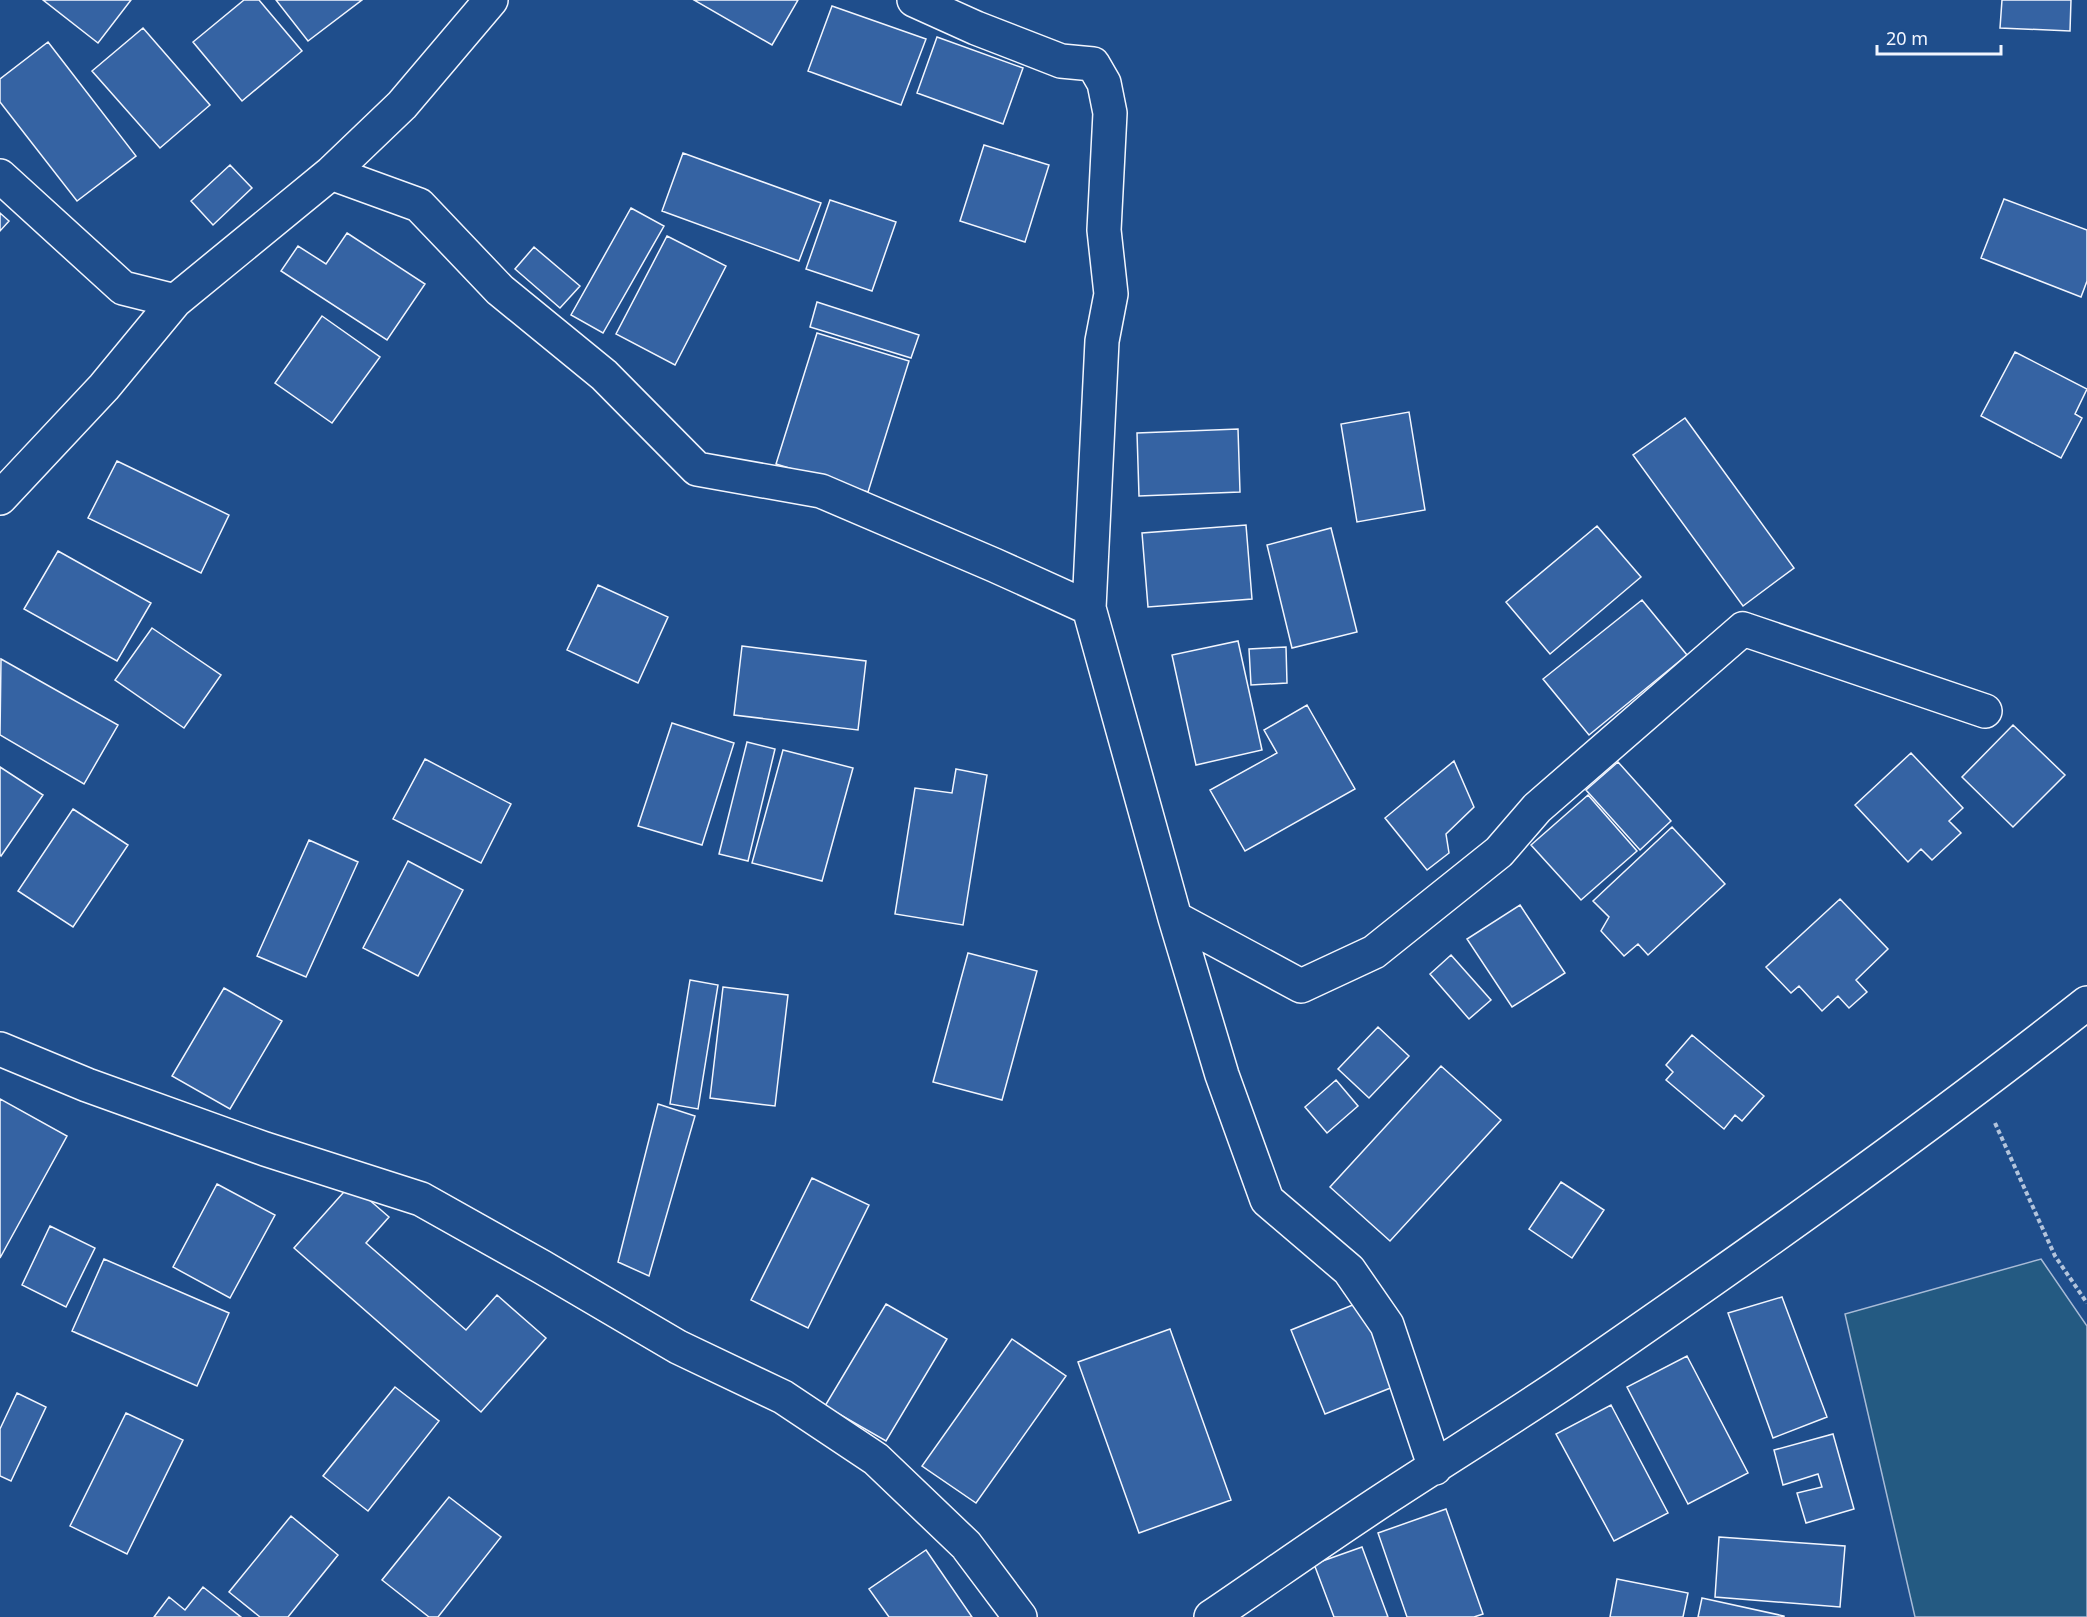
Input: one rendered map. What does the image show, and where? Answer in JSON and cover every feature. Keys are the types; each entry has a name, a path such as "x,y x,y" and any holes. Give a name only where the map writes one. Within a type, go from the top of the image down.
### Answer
{"street":[{"path":"0,498 104,387 175,301 331,173 402,105 491,0"},
{"path":"914,0 976,28 1060,61 1093,64 1104,83 1110,113 1104,230 1111,294 1102,341 1089,608 1175,918 1222,1075 1267,1200 1349,1270 1387,1325 1435,1468"},
{"path":"331,173 419,205 500,290 604,375 697,470 821,491 1089,608"},
{"path":"0,176 123,288 175,301"},
{"path":"1175,918 1300,986 1374,952 1499,852 1538,808 1743,629 1985,711"},
{"path":"1211,1617 1390,1495 1563,1383 1719,1275 1978,1086 2087,1003"},
{"path":"0,1049 87,1085 254,1145 422,1198 678,1347 783,1397 876,1459 966,1545 1020,1617"}],"path":[{"path":"1978,1086 2055,1256 2087,1303"}],"shaded area":[{"path":"2041,1259 2087,1326 2087,1617 1915,1617 1845,1314"}],"building":[{"path":"43,0 131,0 98,43"},
{"path":"244,0 259,0 302,51 242,101 193,42"},
{"path":"276,0 362,0 308,41"},
{"path":"694,0 798,0 772,45"},
{"path":"2002,0 2071,0 2070,31 2000,28"},
{"path":"832,6 926,39 901,105 808,71"},
{"path":"143,28 210,105 160,148 92,71"},
{"path":"937,37 1023,68 1003,124 917,93"},
{"path":"48,42 136,156 77,201 0,102 0,79"},
{"path":"984,145 1049,165 1025,242 960,221"},
{"path":"683,153 821,203 799,261 662,211"},
{"path":"230,165 252,188 213,225 191,201"},
{"path":"2004,199 2087,230 2087,281 2081,297 1981,258"},
{"path":"830,200 896,222 872,291 806,269"},
{"path":"631,208 664,226 603,333 571,315"},
{"path":"0,213 9,221 0,231"},
{"path":"347,233 425,284 387,340 281,271 298,246 326,264"},
{"path":"667,236 726,266 675,365 616,334"},
{"path":"534,247 580,286 560,308 515,269"},
{"path":"817,302 919,335 911,358 810,327"},
{"path":"322,316 380,357 332,423 275,383"},
{"path":"817,333 909,361 868,492 776,464"},
{"path":"2015,352 2087,389 2075,414 2082,418 2061,458 1981,416"},
{"path":"1409,412 1425,510 1357,522 1341,424"},
{"path":"1685,418 1794,568 1743,606 1633,455"},
{"path":"1238,429 1240,492 1139,496 1137,433"},
{"path":"117,461 229,515 201,573 88,518"},
{"path":"1246,525 1252,599 1148,607 1142,533"},
{"path":"1597,526 1641,577 1550,654 1506,602"},
{"path":"1331,528 1357,632 1292,648 1267,545"},
{"path":"58,551 151,603 117,661 24,609"},
{"path":"598,585 668,617 638,683 567,650"},
{"path":"1642,600 1687,655 1589,735 1543,679"},
{"path":"152,628 221,675 184,728 115,680"},
{"path":"1238,641 1262,750 1196,765 1172,655"},
{"path":"742,646 866,661 858,730 734,715"},
{"path":"1286,647 1287,683 1251,685 1249,649"},
{"path":"1,659 118,725 84,784 0,735"},
{"path":"1307,705 1355,789 1245,851 1210,790 1277,753 1264,730"},
{"path":"672,723 734,743 702,845 638,826"},
{"path":"2013,725 2065,775 2013,827 1962,777"},
{"path":"747,742 775,749 748,861 719,854"},
{"path":"783,750 853,768 822,881 752,863"},
{"path":"1911,753 1963,808 1949,821 1961,833 1932,860 1921,849 1908,862 1855,805"},
{"path":"425,759 511,804 481,863 393,819"},
{"path":"1454,761 1474,807 1446,834 1449,853 1427,870 1385,818"},
{"path":"1618,762 1671,821 1640,850 1586,790"},
{"path":"0,767 43,795 1,856 0,855"},
{"path":"956,769 987,775 963,925 895,914 915,788 952,793"},
{"path":"1588,795 1637,851 1581,900 1531,845"},
{"path":"73,809 128,845 73,927 18,891"},
{"path":"1672,827 1725,884 1648,955 1638,944 1624,956 1601,931 1609,917 1593,901"},
{"path":"309,840 358,862 306,977 257,956"},
{"path":"408,861 463,890 418,976 363,948"},
{"path":"1840,899 1888,949 1856,980 1867,992 1849,1008 1838,996 1822,1011 1799,986 1791,993 1766,967"},
{"path":"1520,905 1565,973 1512,1007 1467,939"},
{"path":"968,953 1037,971 1002,1100 933,1082"},
{"path":"1451,955 1491,1000 1469,1019 1430,974"},
{"path":"690,980 718,985 698,1109 670,1104"},
{"path":"723,987 788,995 775,1106 710,1098"},
{"path":"224,988 282,1021 230,1109 172,1076"},
{"path":"1378,1027 1409,1056 1369,1098 1338,1069"},
{"path":"1692,1035 1764,1096 1742,1121 1735,1115 1724,1129 1666,1080 1673,1072 1666,1065"},
{"path":"1441,1066 1501,1120 1390,1241 1330,1187"},
{"path":"1336,1080 1358,1106 1327,1133 1305,1107"},
{"path":"0,1099 67,1136 0,1258"},
{"path":"658,1104 695,1116 649,1276 618,1262"},
{"path":"812,1178 869,1205 808,1328 751,1300"},
{"path":"1561,1182 1604,1210 1572,1258 1529,1229"},
{"path":"217,1184 275,1215 230,1298 173,1267"},
{"path":"351,1184 389,1217 366,1243 466,1330 497,1295 546,1338 481,1412 294,1248"},
{"path":"50,1226 95,1248 66,1307 22,1285"},
{"path":"104,1259 229,1313 197,1386 72,1331"},
{"path":"1782,1297 1827,1417 1773,1438 1728,1313"},
{"path":"1360,1302 1393,1387 1325,1414 1291,1330"},
{"path":"886,1304 947,1339 886,1441 825,1406"},
{"path":"1170,1329 1231,1500 1139,1533 1078,1362"},
{"path":"1012,1339 1066,1376 976,1503 922,1466"},
{"path":"1687,1356 1748,1473 1688,1504 1627,1387"},
{"path":"395,1387 439,1421 368,1511 323,1476"},
{"path":"17,1393 46,1407 11,1481 0,1476 0,1429"},
{"path":"1611,1405 1668,1513 1614,1541 1556,1434"},
{"path":"126,1413 183,1440 127,1554 70,1526"},
{"path":"1833,1434 1854,1509 1806,1523 1797,1493 1822,1487 1818,1474 1783,1485 1774,1450"},
{"path":"449,1497 501,1537 438,1617 429,1617 382,1580"},
{"path":"1446,1509 1483,1614 1474,1617 1407,1617 1378,1533"},
{"path":"291,1516 338,1555 288,1617 260,1617 229,1592"},
{"path":"1719,1537 1845,1546 1840,1607 1715,1597"},
{"path":"1362,1547 1388,1617 1334,1617 1314,1564"},
{"path":"926,1550 972,1617 889,1617 869,1589"},
{"path":"1617,1579 1688,1593 1683,1617 1610,1617"},
{"path":"203,1587 241,1617 154,1617 169,1597 185,1610"},
{"path":"1702,1598 1784,1616 1784,1617 1698,1617"}]}
